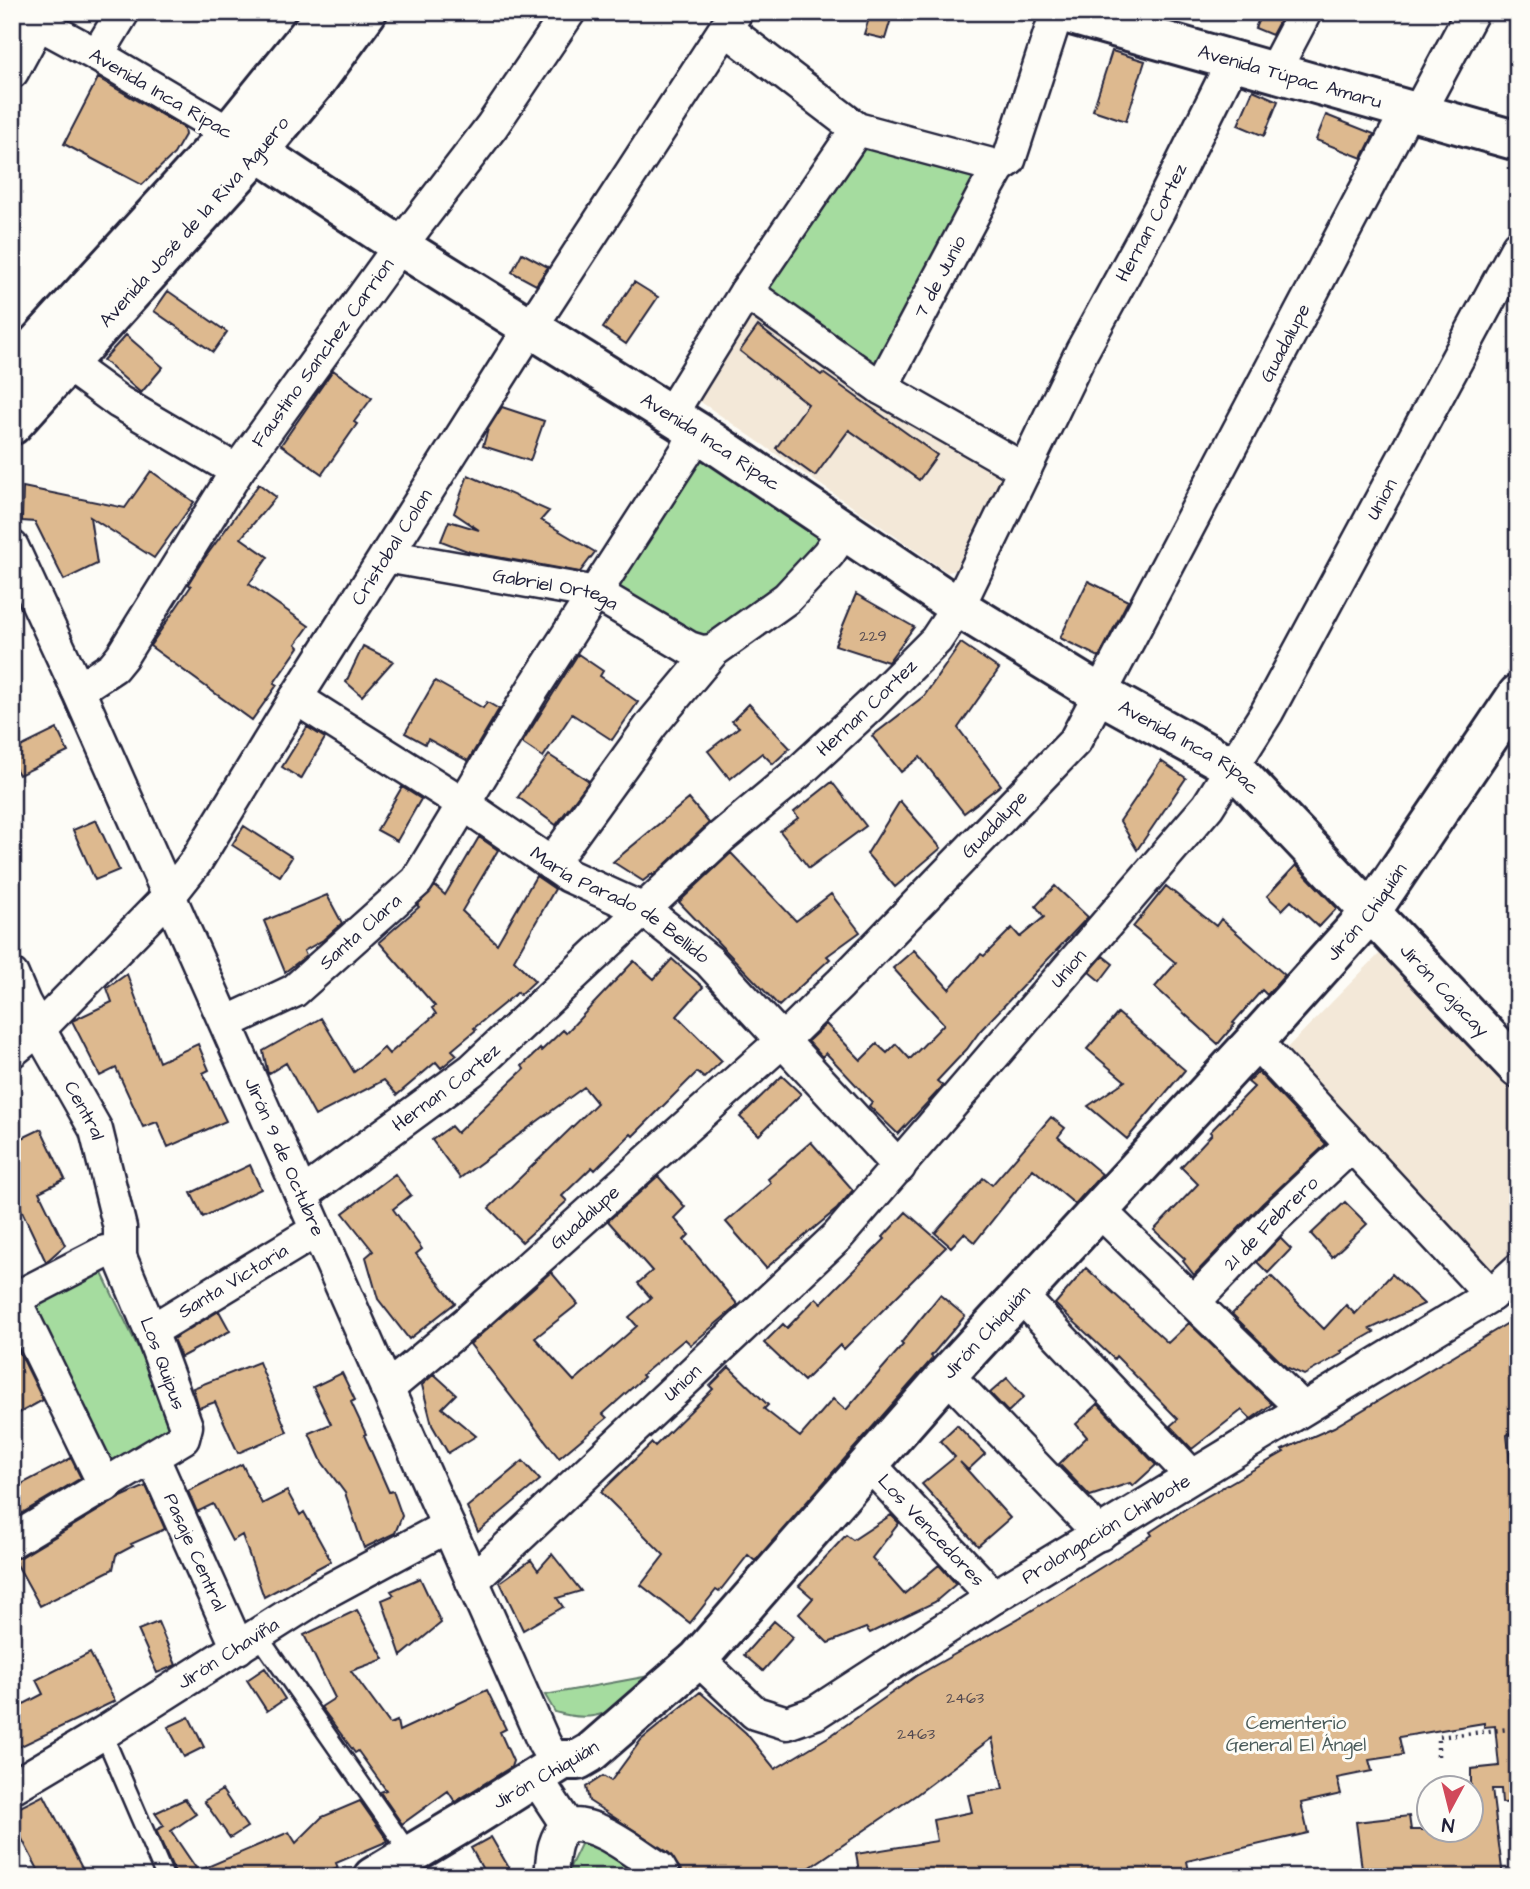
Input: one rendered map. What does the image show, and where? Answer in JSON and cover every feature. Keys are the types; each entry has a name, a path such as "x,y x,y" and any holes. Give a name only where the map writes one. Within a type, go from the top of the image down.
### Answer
{"main road":[{"name":"Avenida José de la Riva Aguero","path":"12,425 67,364 244,142 327,12"},
{"name":"Avenida José de la Riva Aguero","path":"15,363 244,142 315,83 367,12"},
{"name":"Avenida Túpac Amaru","path":"1059,12 1139,22 1233,61 1518,141"},
{"name":"Avenida Inca Ripac","path":"244,142 400,246 683,423 957,607 1100,694 1234,768 1370,913"},
{"name":"Jirón Chiquián","path":"373,1877 550,1769 590,1753 698,1659 947,1375 1370,913 1518,694"},
{"name":"Jirón Cajacay","path":"1370,913 1518,1068"}],"street":[{"path":"97,55 123,12"},
{"name":"Faustino Sanchez Carrion","path":"78,690 113,667 122,656 237,471 400,246 492,126 569,12"},
{"name":"7 de Junio","path":"881,388 999,167 1009,160 1059,12"},
{"path":"1274,71 1305,12"},
{"name":"Guadalupe","path":"387,1389 471,1319 782,1041 1075,741 1413,112 1472,12"},
{"path":"12,72 28,18"},
{"name":"Avenida Inca Ripac","path":"28,18 97,55 244,142"},
{"path":"731,21 857,129 999,167"},
{"name":"Cristobal Colon","path":"12,1051 40,1028 169,896 195,863 531,327 731,21"},
{"name":"Hernan Cortez","path":"302,1195 472,1070 721,837 800,771 936,640 957,607 1082,351 1159,209 1233,61"},
{"name":"Santa Clara","path":"226,1023 294,992 417,881 533,689 686,452 683,423 746,292 857,129"},
{"name":"Union","path":"472,1581 838,1236 1209,806 1267,712 1518,246"},
{"path":"746,292 881,388 1025,470"},
{"path":"67,364 119,402 237,471"},
{"path":"551,864 652,724 713,651 787,598 828,554 844,531"},
{"name":"Jirón 9 de Octubre","path":"12,547 550,1754 550,1769 567,1825"},
{"name":"Gabriel Ortega","path":"386,555 596,593 689,648 702,652 713,651"},
{"name":"María Parado de Bellido","path":"296,698 464,804 569,876 644,910 709,961 899,1167"},
{"name":"Central","path":"12,975 24,1003 96,1130 120,1227 120,1257"},
{"path":"1255,1041 1491,1295"},
{"name":"21 de Febrero","path":"1194,1303 1275,1217 1352,1146"},
{"path":"1100,1211 1302,1408"},
{"name":"Santa Victoria","path":"151,1331 317,1230"},
{"path":"105,1486 13,1300 105,1252 113,1252 120,1257"},
{"name":"Los Quipus","path":"12,1541 183,1438 186,1426 120,1257"},
{"name":"Prolongación Chinbote","path":"698,1659 755,1713 787,1723 815,1713 994,1597 1100,1534 1191,1475 1491,1295 1518,1270"},
{"path":"1020,1295 1191,1475"},
{"path":"947,1375 1100,1534"},
{"name":"Pasaje Central","path":"153,1458 248,1642"},
{"name":"Los Vencedores","path":"869,1464 994,1597"},
{"name":"Jirón Chaviña","path":"14,1781 103,1733 320,1595 448,1527"},
{"path":"551,1877 557,1835 567,1825 592,1827 659,1868 664,1877"}],"lane":[{"path":"248,1642 411,1855"},
{"path":"103,1733 165,1877"}],"path":[{"path":"1438,1756 1438,1737 1518,1728"}],"shaded area":[{"path":"748,310 864,397 1006,479 958,570 947,572 698,400"},
{"path":"1383,950 1518,1096 1518,1245 1486,1275 1280,1055"}],"green space":[{"path":"867,139 981,169 882,372 762,288"},
{"path":"702,440 825,538 722,636 703,639 612,585"},
{"path":"99,1267 176,1426 107,1474 22,1300"},
{"path":"655,1675 621,1704 599,1715 586,1717 555,1712 545,1695"},
{"path":"584,1838 641,1877 565,1877"}],"building":[{"path":"871,12 893,12 885,39 864,34"},
{"path":"1262,12 1282,16 1272,35 1255,28"},
{"path":"1112,51 1145,61 1126,121 1093,110"},
{"path":"98,78 184,128 185,135 174,154 142,185 64,144"},
{"path":"1253,90 1278,101 1264,136 1238,125"},
{"path":"1326,115 1374,134 1362,158 1316,140"},
{"path":"522,253 548,267 536,285 512,272"},
{"path":"634,282 658,297 626,344 603,328"},
{"path":"168,291 227,332 213,352 154,311"},
{"path":"758,326 821,375 823,373 937,455 919,480 849,430 815,476 776,448 808,404 740,351"},
{"path":"126,335 163,367 141,393 103,360"},
{"path":"333,370 372,398 322,474 281,445"},
{"path":"502,407 544,421 530,461 483,446 488,429"},
{"path":"151,471 194,502 154,558 90,517 97,564 64,580 35,522 22,521 23,487 125,508"},
{"path":"468,475 549,511 541,520 595,552 580,572 470,552 441,541 449,521 479,530 454,513"},
{"path":"259,484 276,497 241,538 268,557 249,584 309,626 296,644 299,647 274,683 277,685 252,720 150,646 191,586 188,584 201,563"},
{"path":"1088,581 1128,601 1099,657 1060,638"},
{"path":"856,594 914,627 888,662 835,645"},
{"path":"961,643 999,669 958,728 1001,785 964,813 920,757 901,772 872,736 924,696"},
{"path":"363,646 393,661 362,696 346,682"},
{"path":"578,654 603,671 600,676 638,702 612,740 572,714 543,757 522,743"},
{"path":"435,681 483,708 487,702 499,709 468,761 428,739 425,744 405,733"},
{"path":"749,704 790,748 773,764 762,753 730,779 708,751 739,727 732,721"},
{"path":"307,727 325,738 301,779 282,767"},
{"path":"57,729 68,752 19,775 12,762 12,751"},
{"path":"549,755 589,781 556,825 518,797"},
{"path":"1161,761 1186,778 1137,850 1120,821"},
{"path":"832,782 866,826 809,868 780,831 798,818 794,812"},
{"path":"402,787 421,799 397,841 377,830"},
{"path":"689,799 709,823 653,876 652,874 643,881 613,862"},
{"path":"900,801 941,848 895,887 867,854"},
{"path":"96,820 119,870 95,880 73,830"},
{"path":"244,826 292,857 280,876 232,845"},
{"path":"479,837 498,850 462,911 497,944 536,876 555,889 514,960 535,981 474,1028 476,1030 452,1050 457,1055 441,1068 436,1062 397,1095 384,1080 315,1116 286,1063 268,1074 263,1051 321,1018 354,1072 384,1048 389,1054 436,1014 432,1008 435,1006 379,942 419,907 417,905 435,886 445,895"},
{"path":"731,853 796,921 831,894 860,932 827,956 830,959 779,1006 679,902"},
{"path":"1296,865 1337,908 1319,927 1291,901 1282,910 1267,896"},
{"path":"1055,886 1088,917 980,1031 937,1081 943,1086 898,1134 869,1106 872,1102 826,1053 822,1057 808,1041 826,1024 861,1060 877,1044 887,1053 896,1044 910,1059 944,1024 893,968 914,950 949,989 981,954 984,956 1012,928 1020,937 1044,917 1036,906"},
{"path":"1166,886 1216,926 1221,919 1285,975 1267,995 1262,990 1218,1044 1155,987 1176,963 1133,927"},
{"path":"327,895 342,923 323,940 304,951 306,956 285,972 264,921"},
{"path":"1103,956 1113,964 1100,981 1089,972"},
{"path":"672,959 703,987 677,1016 722,1061 704,1078 697,1072 633,1136 631,1134 595,1170 592,1167 562,1196 567,1201 522,1242 489,1208 597,1103 584,1087 460,1178 432,1140 451,1126 457,1133 524,1069 522,1066 540,1049 541,1051 563,1030 566,1033 634,961 654,979"},
{"path":"127,974 159,1062 198,1044 209,1070 203,1073 226,1121 168,1147 157,1122 143,1127 116,1068 100,1076 72,1021 112,1002 107,988"},
{"path":"1118,1013 1185,1070 1127,1139 1088,1106 1125,1081 1087,1049"},
{"path":"1258,1072 1326,1144 1262,1204 1194,1275 1183,1261 1185,1259 1154,1230 1198,1184 1181,1167 1212,1134 1210,1132 1254,1087 1248,1082"},
{"path":"782,1076 801,1094 759,1135 740,1117"},
{"path":"1051,1117 1065,1128 1058,1137 1102,1174 1075,1204 1033,1169 975,1242 964,1233 951,1247 935,1233 983,1178 992,1185"},
{"path":"41,1129 65,1179 39,1192 65,1245 46,1262 12,1190 12,1143"},
{"path":"811,1142 853,1190 837,1209 766,1268 726,1222 771,1183 768,1179"},
{"path":"250,1165 261,1189 203,1217 191,1193"},
{"path":"395,1174 411,1195 393,1209 422,1249 416,1254 455,1303 409,1339 378,1299 366,1257 373,1251 343,1213"},
{"path":"658,1176 685,1207 674,1218 689,1235 684,1240 738,1305 691,1345 685,1339 642,1375 644,1377 603,1414 607,1418 559,1458 470,1344 551,1272 578,1304 535,1338 574,1381 637,1326 629,1317 651,1298 638,1283 652,1271 608,1221"},
{"path":"1345,1202 1367,1224 1332,1257 1311,1234"},
{"path":"906,1212 946,1247 844,1349 840,1345 804,1381 764,1343 783,1324 787,1328 816,1298 821,1303 885,1239 883,1237"},
{"path":"1280,1238 1291,1249 1268,1273 1257,1262"},
{"path":"1086,1268 1168,1343 1189,1323 1272,1404 1251,1419 1242,1410 1192,1449 1170,1426 1178,1419 1116,1356 1114,1359 1055,1304"},
{"path":"1392,1274 1424,1304 1370,1329 1374,1332 1304,1375 1286,1367 1232,1314 1271,1276 1324,1329 1346,1305 1355,1314"},
{"path":"940,1295 965,1316 931,1356 933,1358 755,1561 748,1555 690,1623 641,1585 664,1555 601,1492 652,1443 655,1446 713,1389 710,1386 729,1367 768,1405 764,1409 800,1437 833,1399 846,1410 903,1345 901,1343"},
{"path":"219,1311 230,1331 181,1357 173,1339"},
{"path":"1518,1317 1518,1429 1507,1435 1518,1538 1518,1802 1502,1803 1501,1789 1492,1789 1503,1877 1363,1877 1356,1822 1409,1816 1411,1830 1414,1830 1414,1843 1484,1843 1484,1773 1471,1773 1471,1769 1499,1766 1495,1726 1484,1727 1484,1723 1399,1737 1403,1755 1369,1760 1372,1771 1337,1778 1341,1794 1301,1803 1308,1833 1187,1861 1190,1877 860,1877 856,1854 937,1841 933,1820 972,1812 968,1795 1003,1789 992,1738 916,1795 796,1877 686,1877 669,1853 589,1801 586,1787 603,1776 611,1781 641,1740 700,1692 746,1733 775,1769 833,1734 916,1676 1026,1614 1152,1535 1150,1532 1190,1506 1284,1452 1282,1450 1334,1427"},
{"path":"12,1337 43,1400 12,1417"},
{"path":"259,1362 287,1432 238,1453 215,1402 199,1408 193,1388"},
{"path":"342,1373 355,1400 351,1402 366,1434 364,1435 389,1492 393,1491 402,1516 395,1533 364,1548 345,1493 322,1462 309,1433 331,1424 313,1387"},
{"path":"434,1374 456,1394 442,1408 476,1436 448,1453 432,1425 422,1385"},
{"path":"1007,1378 1024,1397 1008,1412 990,1393"},
{"path":"1098,1404 1156,1465 1133,1486 1130,1483 1090,1496 1059,1464 1087,1437 1076,1424"},
{"path":"957,1425 985,1454 968,1470 960,1462 1010,1518 978,1546 922,1484 955,1457 940,1441"},
{"path":"71,1458 81,1478 12,1519 12,1489"},
{"path":"523,1461 540,1480 478,1532 467,1507"},
{"path":"242,1464 262,1504 287,1491 300,1515 304,1512 331,1561 264,1597 242,1535 232,1541 213,1504 197,1512 188,1491"},
{"path":"146,1486 165,1529 131,1544 133,1546 116,1555 113,1569 40,1606 14,1559 121,1497"},
{"path":"891,1515 899,1523 872,1558 904,1594 939,1565 956,1584 935,1602 870,1633 866,1628 828,1643 799,1614 813,1598 799,1586 846,1535 853,1540"},
{"path":"552,1554 581,1591 557,1598 563,1607 523,1630 500,1582 531,1560 538,1570"},
{"path":"420,1578 441,1623 401,1656 382,1600 394,1595 391,1591"},
{"path":"357,1610 384,1659 351,1671 390,1724 397,1721 399,1731 487,1690 506,1729 500,1732 513,1761 511,1767 455,1802 448,1791 402,1824 380,1792 386,1790 321,1707 335,1698 304,1635"},
{"path":"774,1621 793,1637 763,1671 744,1655"},
{"path":"158,1622 176,1665 157,1673 138,1630"},
{"path":"90,1653 115,1701 19,1747 12,1735 12,1710 43,1694 36,1680"},
{"path":"265,1668 285,1699 267,1711 247,1680"},
{"path":"189,1717 204,1747 184,1757 168,1727"},
{"path":"222,1790 247,1827 230,1838 204,1801"},
{"path":"44,1795 83,1870 69,1877 42,1877 12,1820 12,1811"},
{"path":"185,1799 196,1814 171,1831 198,1871 289,1832 296,1843 322,1817 360,1801 388,1841 336,1863 338,1868 314,1877 177,1877 156,1830 164,1826 155,1813"},
{"path":"491,1837 509,1868 493,1877 487,1877 471,1848"}],"park label":[{"name":"Cementerio General El Ángel","path":"1296,1734"}]}
